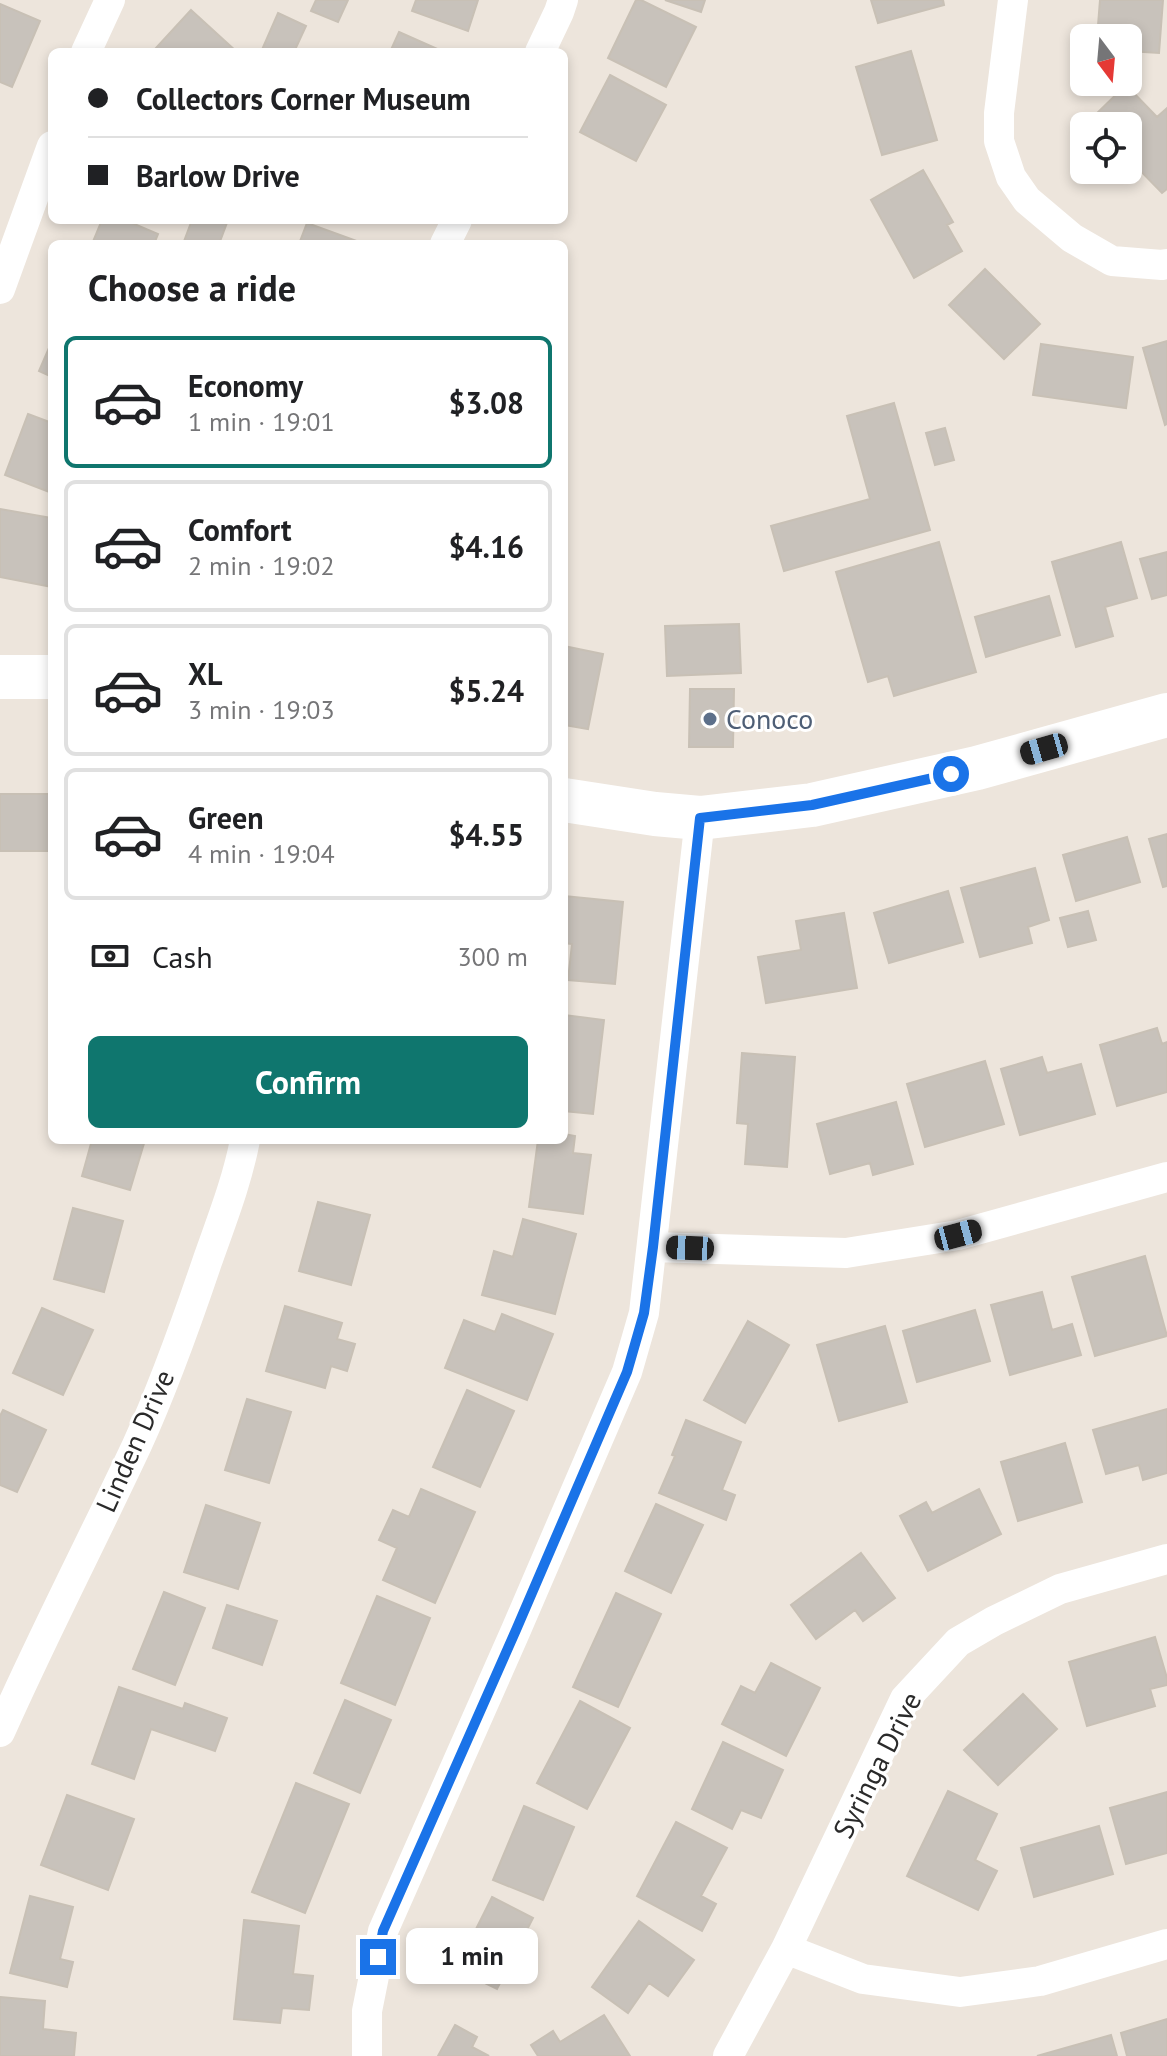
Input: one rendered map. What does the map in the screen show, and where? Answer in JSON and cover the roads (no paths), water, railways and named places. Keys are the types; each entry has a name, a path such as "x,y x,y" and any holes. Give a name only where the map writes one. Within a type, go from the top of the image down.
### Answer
{"street":[{"path":"88,48 110,0"},
{"path":"542,48 563,0"},
{"path":"1013,0 999,113 999,141 1011,177 1027,200 1072,238 1112,261 1167,264"},
{"path":"0,289 48,157"},
{"path":"0,677 48,677"},
{"path":"568,801 700,818 812,805 977,768 1167,715"},
{"path":"367,2056 367,2011 383,1931 627,1372 644,1313 700,818"},
{"name":"Linden Drive","path":"0,1732 34,1654 138,1443 202,1277 244,1144"},
{"path":"653,1247 846,1253 958,1235 1167,1177"},
{"name":"Syringa Drive","path":"728,2056 786,1949 905,1699 958,1642 994,1621 1060,1589 1167,1559"},
{"path":"786,1949 863,1979 960,1992 1040,1981 1167,1944"}],"place":[{"name":"Conoco","path":"710,719"}]}
